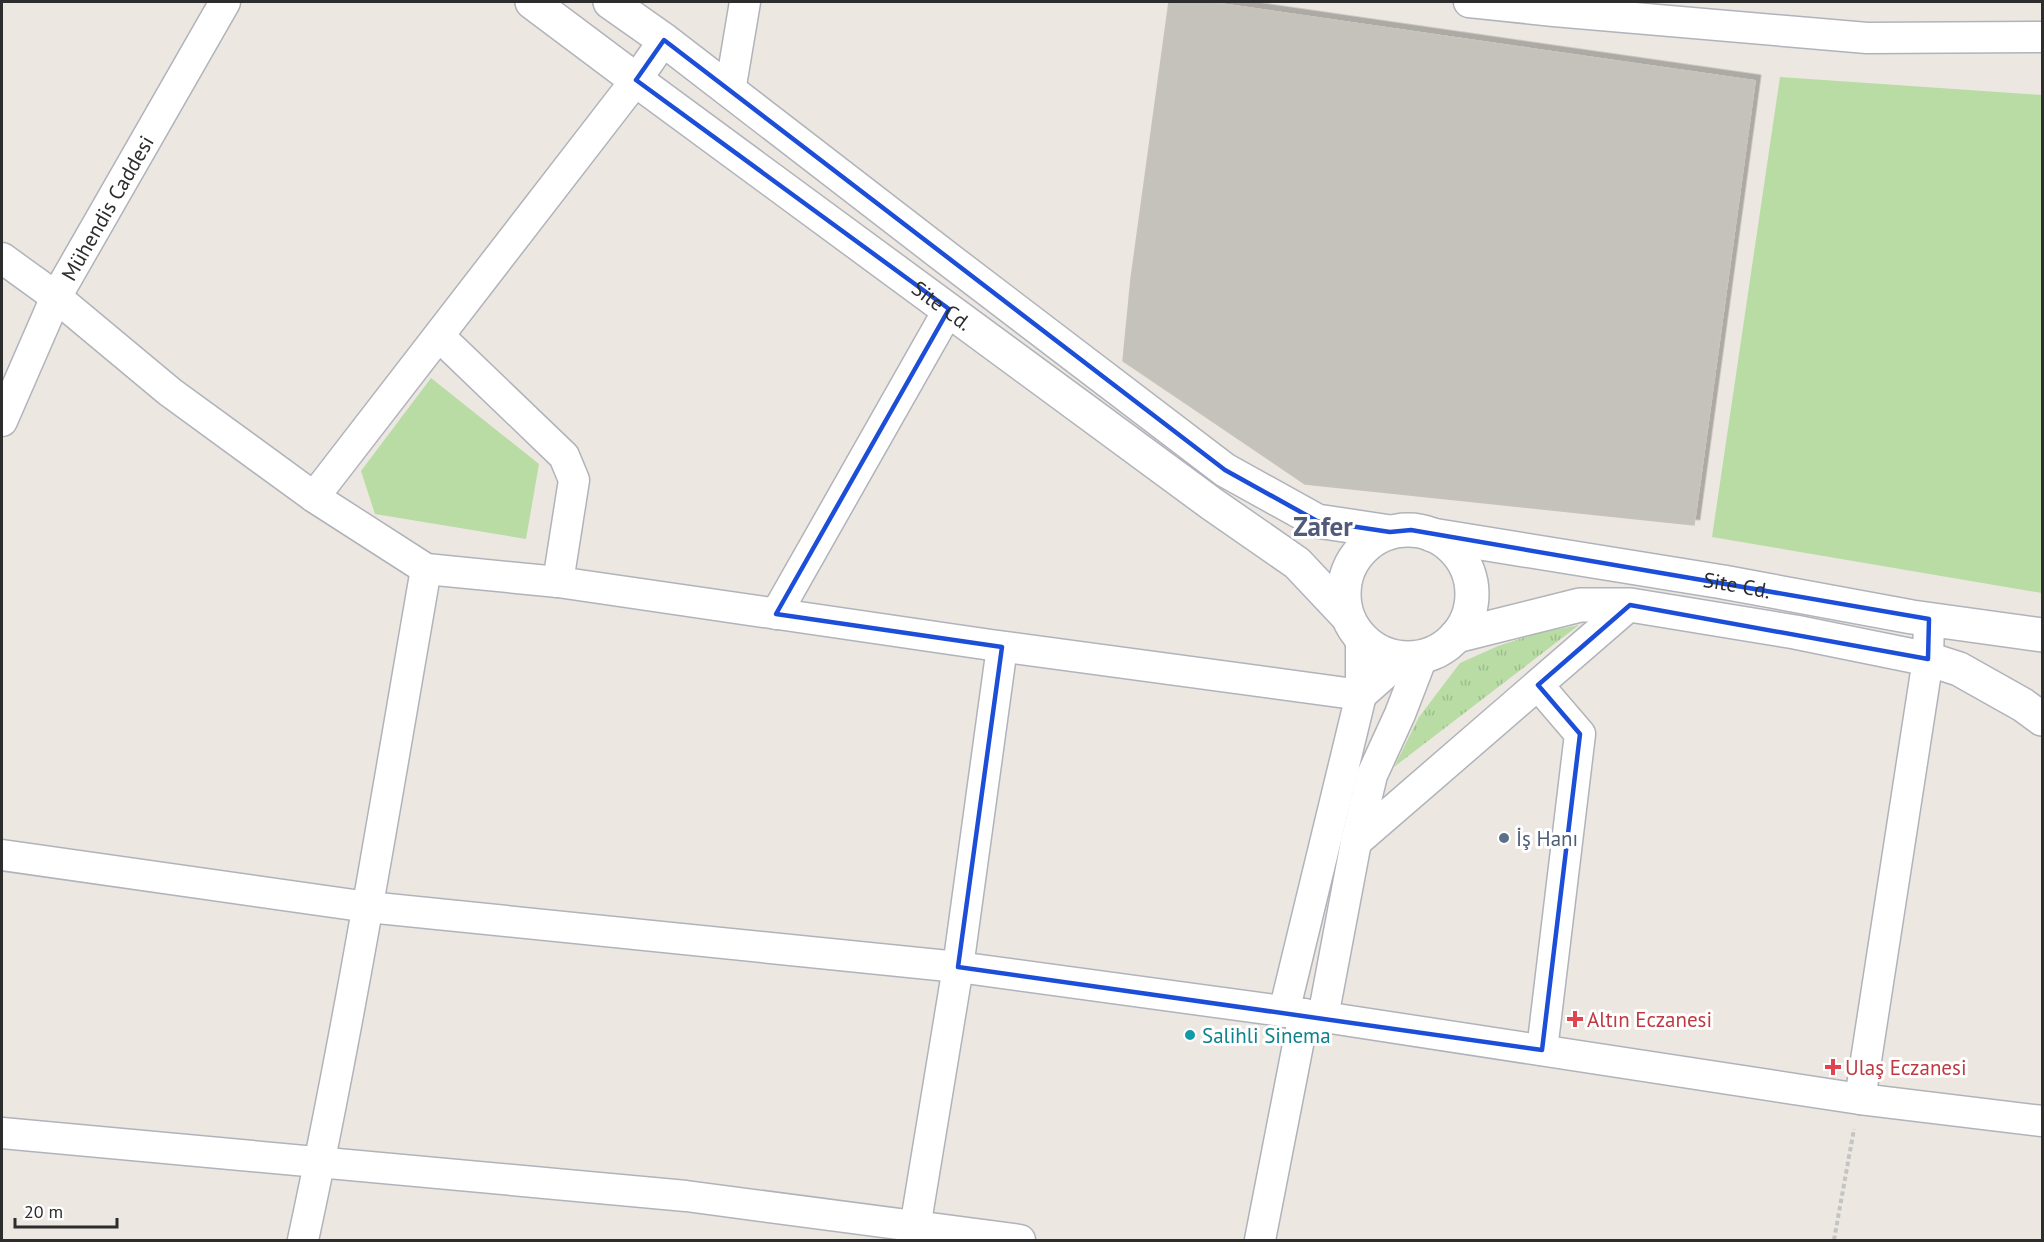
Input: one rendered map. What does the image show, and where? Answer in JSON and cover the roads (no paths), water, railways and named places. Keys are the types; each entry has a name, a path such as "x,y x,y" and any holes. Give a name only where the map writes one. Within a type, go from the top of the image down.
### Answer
{"main road":[{"name":"Site Cd.","path":"532,2 1202,497 1297,563 1354,626"},
{"name":"Site Cd.","path":"610,2 664,40 1225,470 1317,521 1390,532"},
{"path":"1411,530 1432,535 1449,545 1463,561 1471,579 1472,599 1467,619 1456,636 1441,650 1413,658 1379,652 1354,626 1343,595 1346,574 1362,550 1390,532 1411,530"},
{"name":"Site Cd.","path":"1432,535 1723,582 1929,619 2043,635"},
{"path":"1456,636 1580,605 1630,605 1795,632 1928,659 1959,669 2023,705 2043,719"}],"street":[{"name":"Mühendis Caddesi","path":"2,421 56,297 225,2"},
{"path":"730,91 745,2"},
{"path":"1469,2 1867,38 2043,37"},
{"path":"314,497 636,80 664,40"},
{"path":"2,258 56,297 170,392 314,497 426,569 558,582 1361,695 1413,658"},
{"path":"776,614 949,309"},
{"path":"439,336 564,456 574,480 558,582"},
{"path":"303,1240 320,1163 368,907 426,569"},
{"path":"1356,842 1630,605"},
{"path":"1860,1099 1928,659 1929,619"},
{"path":"1260,1240 1304,1014 1361,695 1354,626"},
{"path":"915,1234 958,968 1002,646"},
{"path":"1304,1014 1356,842 1372,774 1400,714 1413,658"},
{"path":"1538,685 1580,734 1542,1050"},
{"path":"2,855 368,907 958,968 1304,1014 1860,1099 2043,1121"},
{"path":"2,1133 686,1196 915,1234 1020,1240"}],"place":[{"name":"İş Hanı","path":"1504,838"},
{"name":"Altın Eczanesi","path":"1575,1019"},
{"name":"Salihli Sinema","path":"1190,1035"},
{"name":"Ulaş Eczanesi","path":"1833,1067"}],"district":[{"name":"Zafer","path":"1323,526"}]}
